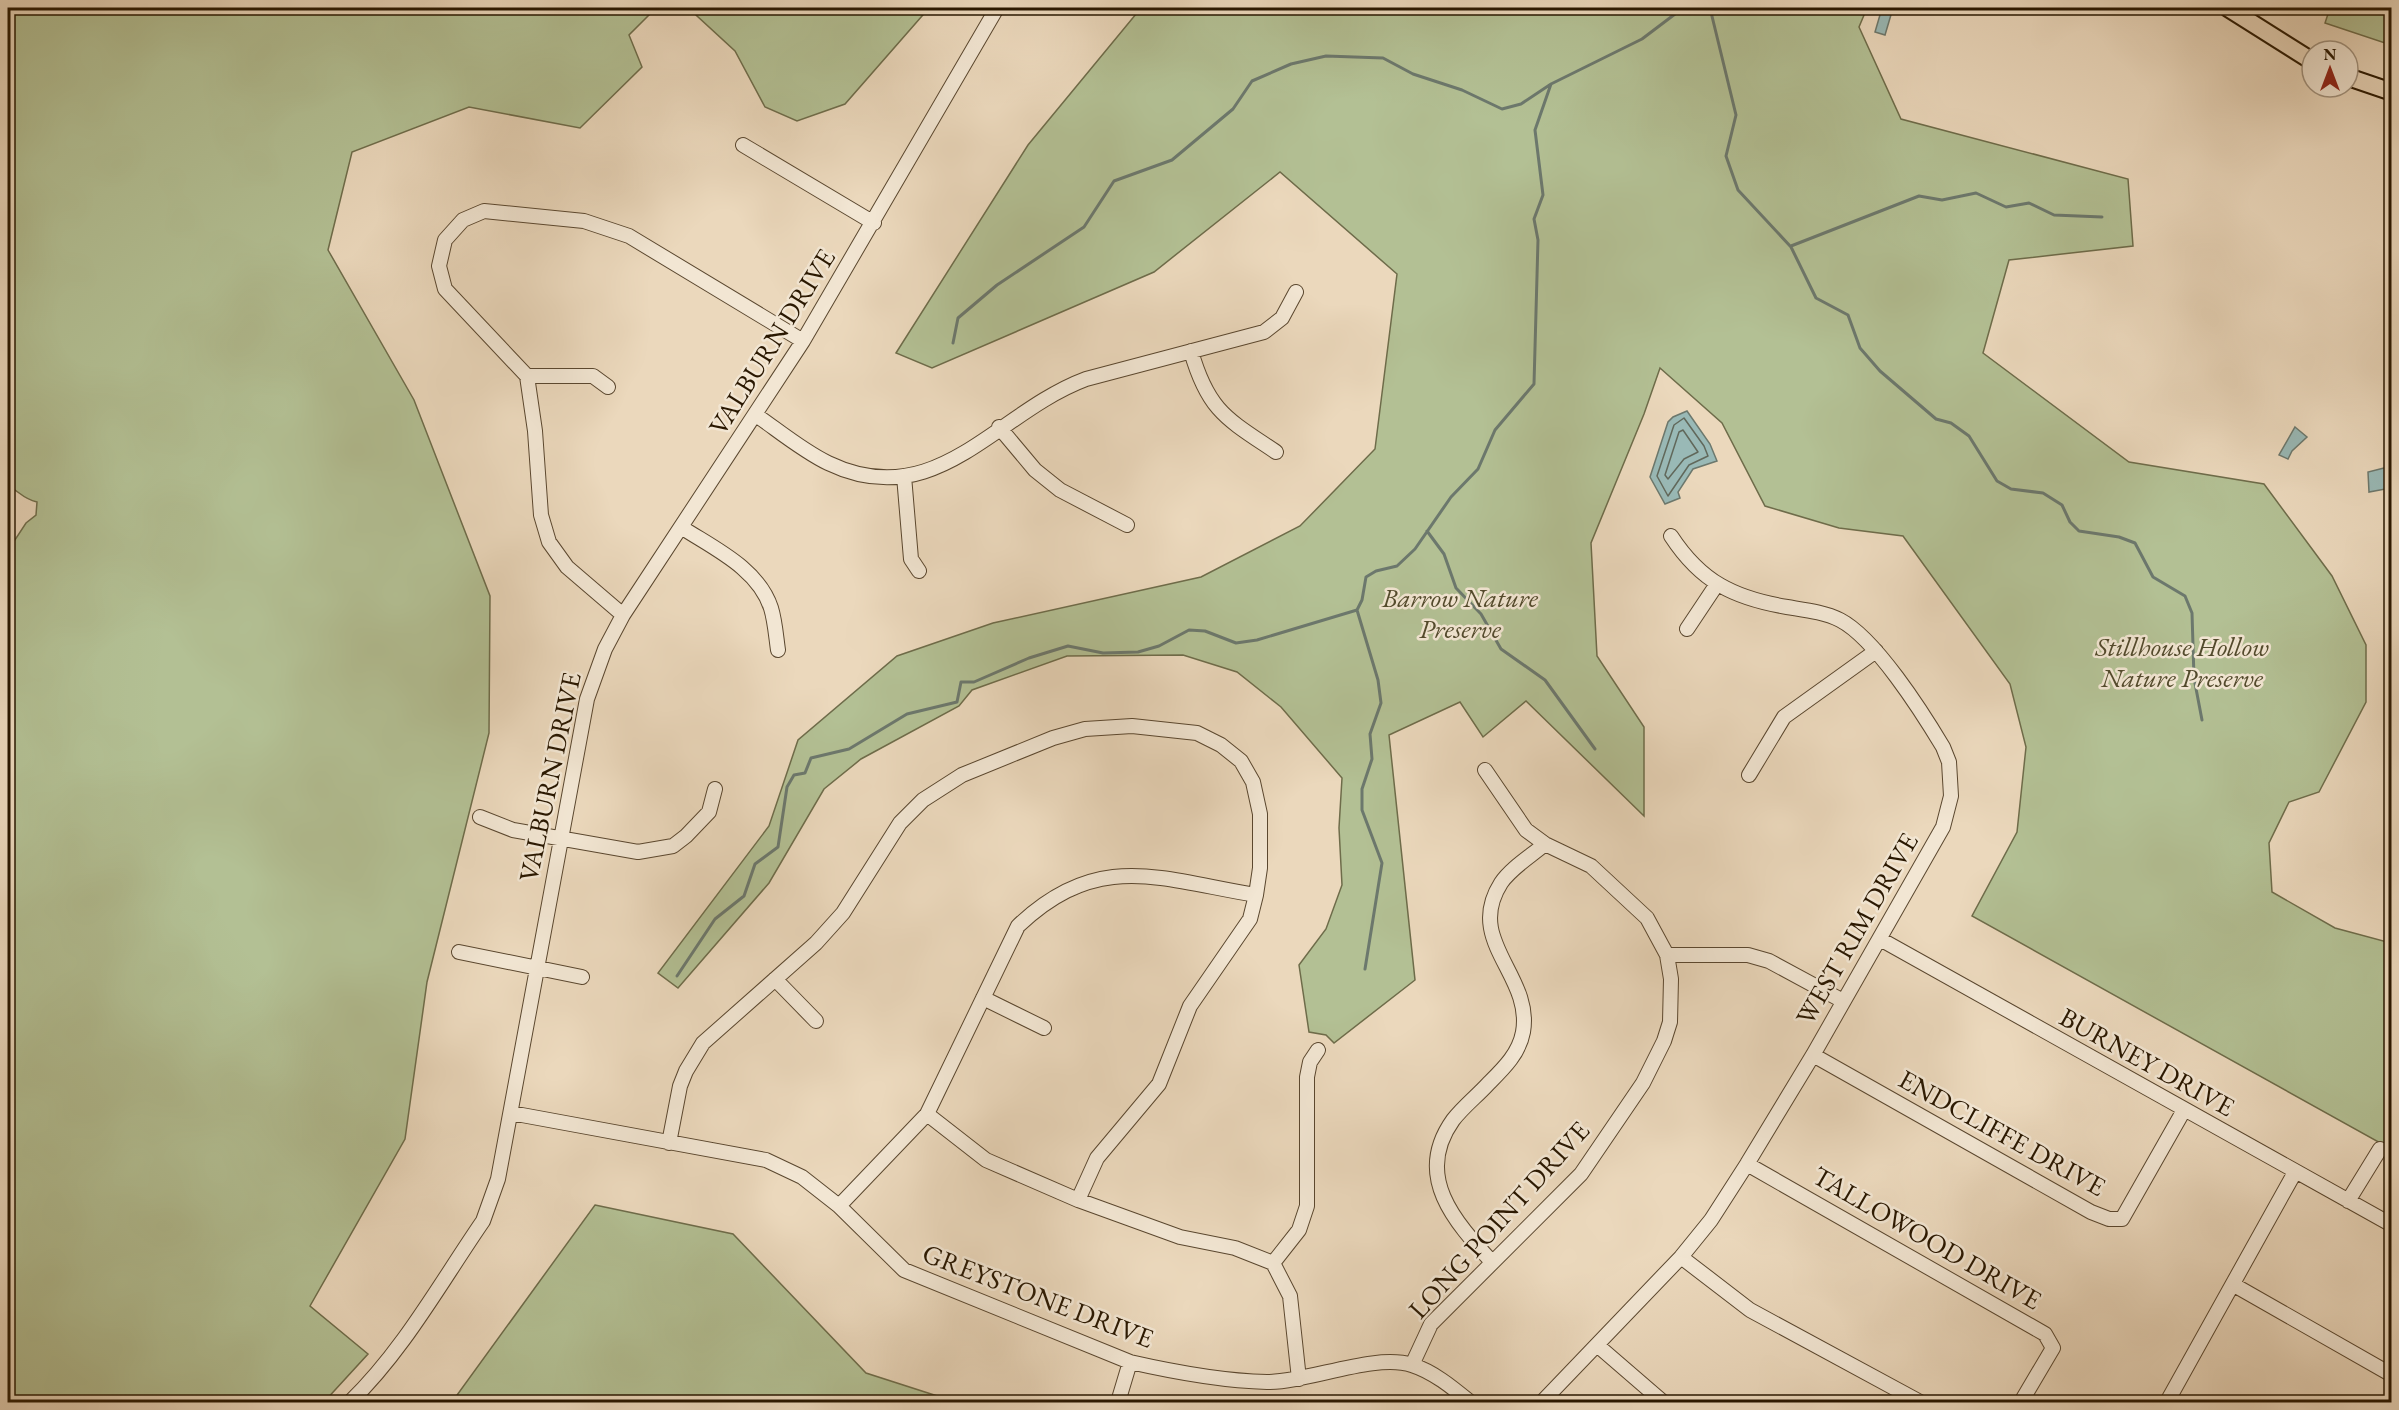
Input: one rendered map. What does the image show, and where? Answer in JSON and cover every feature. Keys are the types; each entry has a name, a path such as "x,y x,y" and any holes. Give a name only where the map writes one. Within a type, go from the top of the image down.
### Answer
{"main road":[{"path":"2228,8 2300,53"},
{"path":"2360,81 2391,92"}],"street":[{"name":"VALBURN DRIVE","path":"350,1402 367,1386 402,1340 483,1221 498,1179 535,966 587,699 606,649 623,615 803,341 998,8"},
{"path":"743,145 874,223"},
{"path":"623,615 567,567 549,542 542,515 535,431 527,376 445,289 440,266 445,240 463,220 484,211 497,210 584,220 629,236 803,341"},
{"path":"756,415 826,462 844,470 870,477 904,476 932,471 954,461 999,427 1060,389 1086,379 1264,332 1282,318 1296,292"},
{"path":"1191,351 1200,382 1210,400 1224,417 1276,452"},
{"path":"527,376 593,376 608,387"},
{"path":"999,427 1035,470 1060,490 1127,525"},
{"path":"904,476 911,560 919,571"},
{"path":"681,527 744,569 760,586 770,606 778,650"},
{"name":"WEST RIM DRIVE","path":"1542,1402 1681,1257 1712,1220 1813,1055 1880,939 1943,826 1951,796 1949,762 1943,747 1876,651 1858,632 1841,620 1823,613 1743,597 1717,584 1700,572 1671,536"},
{"path":"1687,629 1717,584"},
{"path":"1749,775 1784,717 1876,651"},
{"path":"669,1143 680,1086 693,1056 717,1029 816,943 843,913 900,823 923,800 962,776 1053,738 1084,729 1132,726 1197,733 1221,745 1241,761 1252,782 1260,814 1256,895 1250,919 1190,1006 1159,1084 1097,1158 1078,1200"},
{"name":"LONG POINT DRIVE","path":"1412,1365 1431,1324 1581,1174 1643,1083 1664,1041 1670,1022 1671,979 1667,955 1647,918 1591,866 1545,844 1526,830 1485,770"},
{"path":"480,817 513,830 638,852 673,846 709,812 716,789"},
{"path":"1492,1262 1464,1232 1442,1197 1438,1165 1440,1146 1455,1118 1503,1068 1521,1039 1525,1021 1523,1004 1519,989 1497,950 1489,919 1491,906 1502,881 1545,844"},
{"path":"838,1206 927,1114 1018,926 1039,906 1080,883 1105,876 1139,876 1256,895"},
{"name":"BURNEY DRIVE","path":"1880,939 2391,1225"},
{"path":"459,952 535,966 582,978"},
{"path":"1667,955 1748,955 1769,961 1843,1001"},
{"path":"776,979 816,1021"},
{"path":"982,998 1044,1028"},
{"path":"1274,1263 1299,1230 1307,1206 1307,1077 1310,1062 1318,1050"},
{"name":"ENDCLIFFE DRIVE","path":"1813,1055 2091,1212 2109,1219 2122,1219 2184,1110"},
{"name":"GREYSTONE DRIVE","path":"511,1113 766,1160 784,1167 802,1177 838,1206 904,1270 1130,1362 1233,1379 1266,1382 1299,1379 1393,1363 1412,1365 1445,1383 1470,1402"},
{"path":"927,1114 987,1160 1078,1200 1180,1237 1235,1248 1274,1263 1290,1296 1299,1379"},
{"path":"2349,1201 2380,1149"},
{"name":"TALLOWOOD DRIVE","path":"1747,1164 2045,1334 2053,1348 2021,1402"},
{"path":"2171,1401 2295,1172"},
{"path":"1681,1257 1750,1310 1920,1402"},
{"path":"2234,1285 2391,1375"},
{"path":"1597,1345 1663,1402"},
{"path":"1119,1402 1130,1362"}],"green space":[{"path":"8,8 46,10 69,8 656,8 629,35 642,67 580,128 469,107 352,152 328,250 414,400 490,596 489,733 427,982 405,1139 310,1306 368,1354 324,1402 227,1402 222,1396 201,1402 8,1402 8,544 11,546 26,523 36,515 37,502 8,486"},
{"path":"694,8 929,8 845,104 797,121 765,107 735,51 696,15"},
{"path":"1141,8 1867,8 1859,27 1901,119 2128,179 2133,246 2009,260 1983,353 2129,462 2264,484 2332,576 2366,645 2366,702 2319,792 2289,802 2269,843 2272,892 2335,928 2391,943 2391,1149 1972,916 2017,832 2026,747 2010,684 1903,536 1839,528 1765,506 1722,423 1660,368 1644,414 1591,543 1597,656 1644,727 1644,816 1526,701 1483,737 1460,702 1389,735 1415,980 1334,1043 1326,1035 1309,1032 1299,965 1326,929 1342,885 1339,828 1342,778 1281,707 1237,672 1183,655 1067,656 972,690 959,706 861,759 824,789 769,883 678,988 658,973 769,826 798,740 897,656 993,623 1201,577 1300,526 1375,449 1397,274 1280,172 1154,272 932,368 896,353 1028,145"},
{"path":"2330,8 2391,8 2391,45 2325,23"},
{"path":"595,1205 733,1234 866,1373 956,1402 452,1402"}],"water":[{"path":"1882,8 1893,8 1885,35 1875,32"},
{"path":"1687,411 1710,444 1717,461 1693,469 1678,492 1680,498 1665,504 1650,477 1668,422 1673,417"},
{"path":"2295,427 2307,437 2292,451 2288,459 2279,455"},
{"path":"2388,467 2391,488 2369,492 2368,472"}],"waterway":[{"path":"953,343 958,318 997,285 1084,227 1114,181 1172,160 1233,109 1252,81 1291,64 1326,56 1383,58 1413,74 1462,90 1502,109 1521,104 1551,84 1642,39 1683,8"},
{"path":"1710,8 1736,115 1726,156 1738,190 1791,247 1816,298 1848,315 1860,348 1880,371 1936,419 1951,423 1969,436 1997,481 2011,489 2043,493 2062,505 2070,522 2079,531 2119,537 2135,543 2153,577 2185,596 2192,613 2194,678 2202,720"},
{"path":"677,976 715,919 744,896 755,864 778,847 787,787 794,775 805,773 811,758 849,749 907,714 957,702 961,682 974,682 1029,658 1068,646 1103,653 1138,652 1159,646 1189,630 1205,631 1236,643 1257,640 1357,610 1362,600 1366,577 1376,571 1397,566 1415,549 1451,497 1478,469 1495,430 1534,384 1538,240 1534,219 1543,195 1535,130 1551,84"},
{"path":"1791,246 1919,196 1942,200 1976,193 2006,207 2029,203 2054,215 2102,217"},
{"path":"1427,531 1444,554 1456,588 1481,614 1501,649 1545,680 1595,749"},
{"path":"1357,610 1378,680 1381,703 1370,734 1372,759 1362,789 1362,810 1382,863 1365,969"}],"park label":[{"name":"Barrow Nature Preserve","path":"1460,614"},
{"name":"Stillhouse Hollow Nature Preserve","path":"2182,662"}]}
